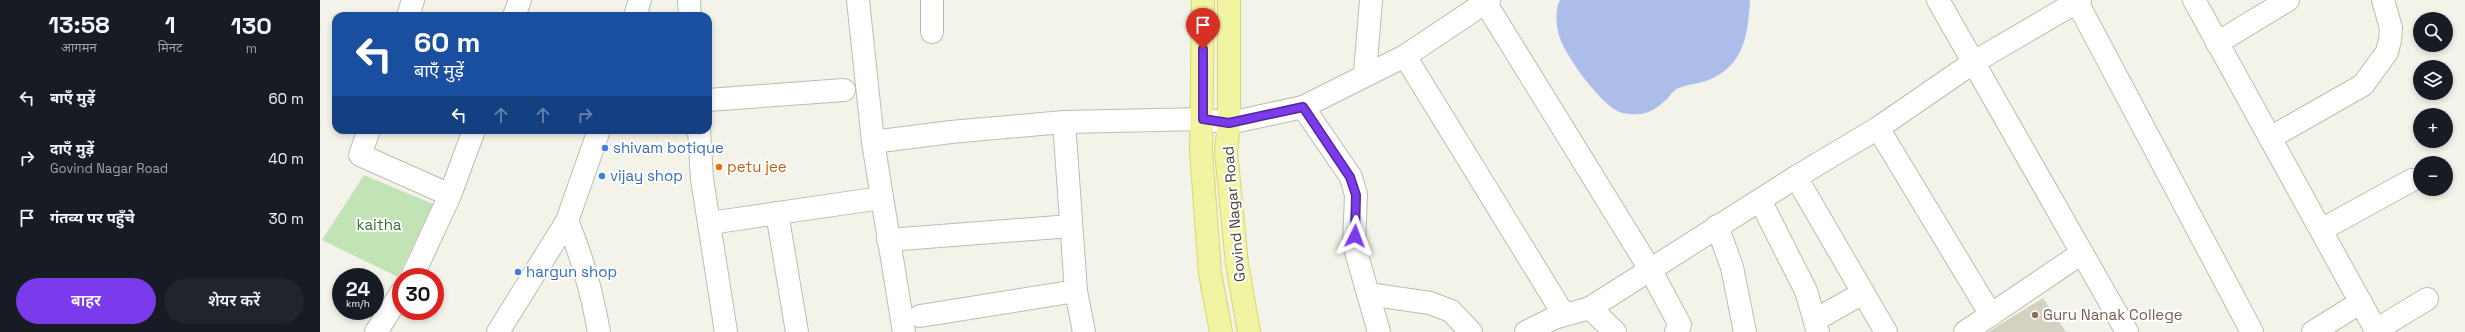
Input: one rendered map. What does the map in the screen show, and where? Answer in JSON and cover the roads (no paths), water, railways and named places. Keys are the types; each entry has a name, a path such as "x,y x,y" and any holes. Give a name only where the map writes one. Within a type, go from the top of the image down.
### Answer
{"main road":[{"name":"Govind Nagar Road","path":"1203,0 1203,119 1201,151 1210,273 1221,332"},
{"name":"Govind Nagar Road","path":"1228,0 1229,123 1226,150 1237,264 1248,332"}],"street":[{"path":"409,12 413,0"},
{"path":"516,12 520,0"},
{"path":"636,12 640,0"},
{"path":"689,0 690,12"},
{"path":"858,0 872,142 904,332"},
{"path":"932,0 932,32"},
{"path":"1365,74 1371,0"},
{"path":"1938,0 2127,332"},
{"path":"2194,0 2377,331 2427,299"},
{"path":"2217,43 2288,0"},
{"path":"2270,138 2363,85 2387,52 2390,40 2391,28 2383,0"},
{"path":"872,142 951,132 1064,122 1203,119 1229,123 1303,107 1365,74 1405,56 1485,1 1651,271 1676,316 1680,326 1676,332"},
{"path":"1526,332 1538,324 1576,317 1651,271 1718,226 1796,177 1878,128 1974,62 2078,1 2252,332"},
{"path":"1405,56 1576,317 1615,332"},
{"path":"712,100 844,90"},
{"path":"1303,107 1350,177 1356,195 1354,245 1379,332"},
{"path":"1064,122 1070,226 1076,291 1084,332"},
{"path":"1878,128 1991,315"},
{"path":"368,134 360,155 450,195"},
{"path":"416,268 450,195 473,134"},
{"path":"498,332 567,221 598,134"},
{"path":"699,134 702,179 726,332"},
{"path":"1796,177 1886,332"},
{"path":"2321,230 2412,180"},
{"path":"710,223 882,198"},
{"path":"1760,200 1798,272 1806,291 1817,326 1864,293"},
{"path":"776,213 796,332"},
{"path":"567,221 582,256 591,288 599,332"},
{"path":"888,240 1070,226"},
{"path":"1718,226 1732,267 1745,332"},
{"path":"1965,332 2082,253"},
{"path":"920,316 1076,291"},
{"path":"1368,294 1430,303 1451,311 1471,332"},
{"path":"2313,332 2361,302"},
{"path":"376,332 392,307"}],"water":[{"path":"1560,0 1750,0 1748,25 1742,48 1729,67 1719,75 1706,81 1678,89 1653,110 1643,114 1630,114 1615,110 1595,92 1585,80 1568,54 1558,31 1557,12"}],"place":[{"name":"shivam botique","path":"605,148"},
{"name":"petu jee","path":"719,167"},
{"name":"vijay shop","path":"602,176"},
{"name":"hargun shop","path":"518,272"},
{"name":"Guru Nanak College","path":"2035,315"}],"park label":[{"name":"kaitha","path":"379,225"}]}
